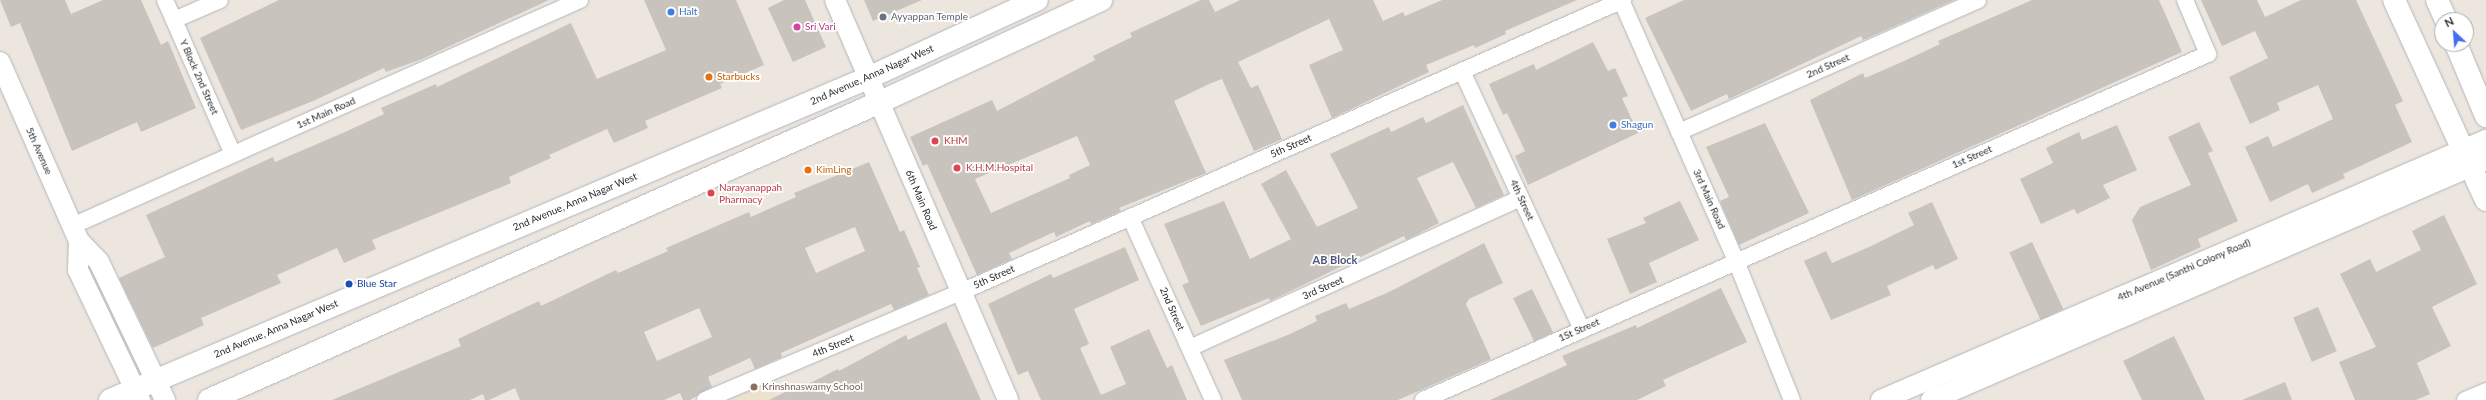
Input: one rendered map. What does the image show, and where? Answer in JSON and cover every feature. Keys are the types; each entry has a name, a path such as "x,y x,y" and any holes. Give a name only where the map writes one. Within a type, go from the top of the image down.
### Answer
{"main road":[{"name":"2nd Avenue, Anna Nagar West","path":"110,400 138,395 156,380 868,78 1037,0"},
{"path":"209,400 878,103 1101,0"},
{"path":"2394,0 2472,160 2486,200"},
{"path":"2437,0 2442,12"},
{"path":"2459,52 2486,116"}],"street":[{"name":"Y Block 2nd Street","path":"165,0 233,154"},
{"path":"174,20 220,0"},
{"name":"1st Main Road","path":"75,234 233,154 580,0"},
{"name":"6th Main Road","path":"835,0 878,103 1008,400"},
{"name":"3rd Main Road","path":"1622,0 1736,261 1792,400"},
{"name":"5th Street","path":"961,292 1622,0"},
{"name":"2nd Street","path":"1679,132 1978,0"},
{"name":"1st Street","path":"1736,261 2208,54 2185,0"},
{"name":"5th Avenue","path":"0,62 75,234 99,262 165,400"},
{"name":"4th Street","path":"1462,71 1582,329"},
{"name":"4th Avenue (Santhi Colony Road)","path":"1931,400 2472,160 2486,140"},
{"name":"4th Avenue (Santhi Colony Road)","path":"1881,400 2472,160"},
{"name":"3rd Street","path":"1190,348 1521,198"},
{"name":"2nd Street","path":"1130,217 1213,400"},
{"name":"5th Avenue","path":"75,234 78,270 138,395"},
{"name":"1St Street","path":"1423,400 1736,261"},
{"name":"4th Street","path":"705,400 961,292"},
{"path":"2465,400 2486,391"}],"shaded area":[{"name":"Krinshnaswamy School","path":"766,373 778,400 706,400"}],"building":[{"path":"0,0 65,0 71,14 103,0 141,0 161,45 168,41 196,108 141,132 137,122 72,151 20,23 11,27"},
{"path":"279,0 549,0 422,59 386,72 384,68 313,101 241,130 200,38"},
{"path":"644,0 736,0 764,65 720,84 722,88 645,121 648,128 614,143 607,129 549,155 551,158 509,177 511,183 372,240 376,249 344,263 337,248 277,275 281,283 201,318 204,325 153,348 119,278 165,257 146,215 273,157 275,162 345,132 384,114 381,108 436,84 437,87 571,23 597,79 666,50"},
{"name":"Sri Vari","path":"784,0 805,0 826,47 793,62 768,8"},
{"path":"864,0 922,0 873,21"},
{"path":"1201,0 1209,0 1215,12 1240,0 1373,0 1383,21 1403,12 1405,16 1442,0 1577,0 1505,31 1506,34 1475,48 1474,45 1426,65 1429,72 1332,118 1309,65 1343,50 1329,19 1238,62 1251,88 1258,85 1282,139 1254,151 1222,79 1209,84 1174,101 1206,173 1119,208 1121,211 1091,224 1090,221 1056,237 1054,232 1009,253 1012,259 977,275 927,164 923,166 910,137 992,100 997,111 1095,60 1093,56 1132,37 1130,33","holes":["1077,136 1090,165 1069,175 1070,178 991,213 975,179"]},
{"path":"1684,0 1954,0 1863,40 1861,36 1729,99 1727,94 1691,111 1645,18"},
{"path":"2032,0 2159,0 2182,52 1852,200 1810,100 1863,73 1865,78 1902,62 1940,44 1938,41"},
{"path":"2201,0 2257,0 2265,17 2301,0 2356,0 2403,101 2395,105 2412,142 2343,174 2345,178 2312,193 2308,184 2270,202 2245,147 2268,136 2273,147 2333,119 2318,85 2277,103 2280,110 2250,124 2229,77 2268,58 2255,31 2222,46"},
{"path":"1593,42 1608,71 1615,68 1628,96 1622,98 1638,133 1528,185 1515,156 1525,151 1507,113 1503,115 1489,84 1534,64 1536,70"},
{"path":"1463,105 1504,195 1476,208 1453,162 1417,178 1439,223 1406,240 1404,236 1270,301 1269,298 1201,326 1182,285 1189,282 1164,224 1224,201 1250,259 1291,239 1261,184 1286,170 1317,227 1358,208 1330,154 1389,127 1391,132 1423,117 1426,123"},
{"path":"2199,122 2213,151 2208,153 2238,221 2198,239 2201,247 2151,270 2132,220 2140,207 2191,185 2168,137"},
{"path":"1765,123 1809,213 1739,245 1720,201 1729,197 1706,147"},
{"path":"2117,125 2137,170 2103,185 2110,198 2077,214 2074,209 2041,224 2020,179 2053,163 2046,148 2079,132 2082,140"},
{"path":"869,162 900,232 904,230 920,267 917,268 929,295 894,310 891,304 781,353 782,357 755,369 750,358 708,377 712,387 690,400 683,400 680,393 664,400 520,400 515,388 489,400 485,400 483,394 470,400 332,400 461,346 458,339 539,301 541,306 616,270 618,273 668,251 666,248 749,212 751,217 796,197 794,193","holes":["855,227 865,251 816,273 805,248","699,308 712,337 657,361 644,332"]},
{"path":"1680,201 1699,240 1649,263 1657,282 1630,294 1607,239 1646,223 1643,218"},
{"path":"1932,202 1958,259 1935,270 1933,265 1887,286 1891,295 1831,320 1804,261 1826,251 1832,263 1869,247 1914,225 1908,213"},
{"path":"2444,215 2477,284 2432,307 2451,346 2417,363 2430,394 2416,400 2355,400 2339,362 2376,347 2340,274 2370,259 2376,272 2421,250 2412,231"},
{"path":"2032,242 2063,309 2041,320 2009,253"},
{"path":"1484,243 1503,283 1469,299 1466,304 1491,359 1398,400 1242,400 1224,360 1290,334 1317,321 1315,316 1346,303 1349,309 1389,292"},
{"path":"1125,247 1139,280 1074,309 1089,344 1080,348 1101,395 1126,384 1110,347 1149,329 1167,368 1172,365 1187,400 1041,400 1028,371 1018,375 988,304 1051,274 1053,278"},
{"path":"1721,288 1747,342 1663,380 1666,386 1637,400 1490,400 1567,365 1562,356 1636,325 1637,328"},
{"path":"1532,289 1553,332 1534,341 1513,298"},
{"path":"2318,307 2337,351 2312,362 2293,318"},
{"path":"946,322 981,400 769,400 805,382 806,385 838,369 839,371 906,335 908,340"},
{"path":"2174,336 2205,400 2142,400 2123,361"},
{"path":"2285,382 2292,400 2242,400"}],"place":[{"name":"Halt","path":"671,12"},
{"name":"Ayyappan Temple","path":"883,17"},
{"name":"Sri Vari","path":"797,27"},
{"name":"Starbucks","path":"709,77"},
{"name":"Shagun","path":"1613,125"},
{"name":"KHM","path":"935,141"},
{"name":"K.H.M.Hospital","path":"957,168"},
{"name":"KimLing","path":"808,170"},
{"name":"Narayanappah Pharmacy","path":"711,193"},
{"name":"Blue Star","path":"349,284"},
{"name":"Krinshnaswamy School","path":"754,387"}],"district":[{"name":"AB Block","path":"1335,260"}]}
